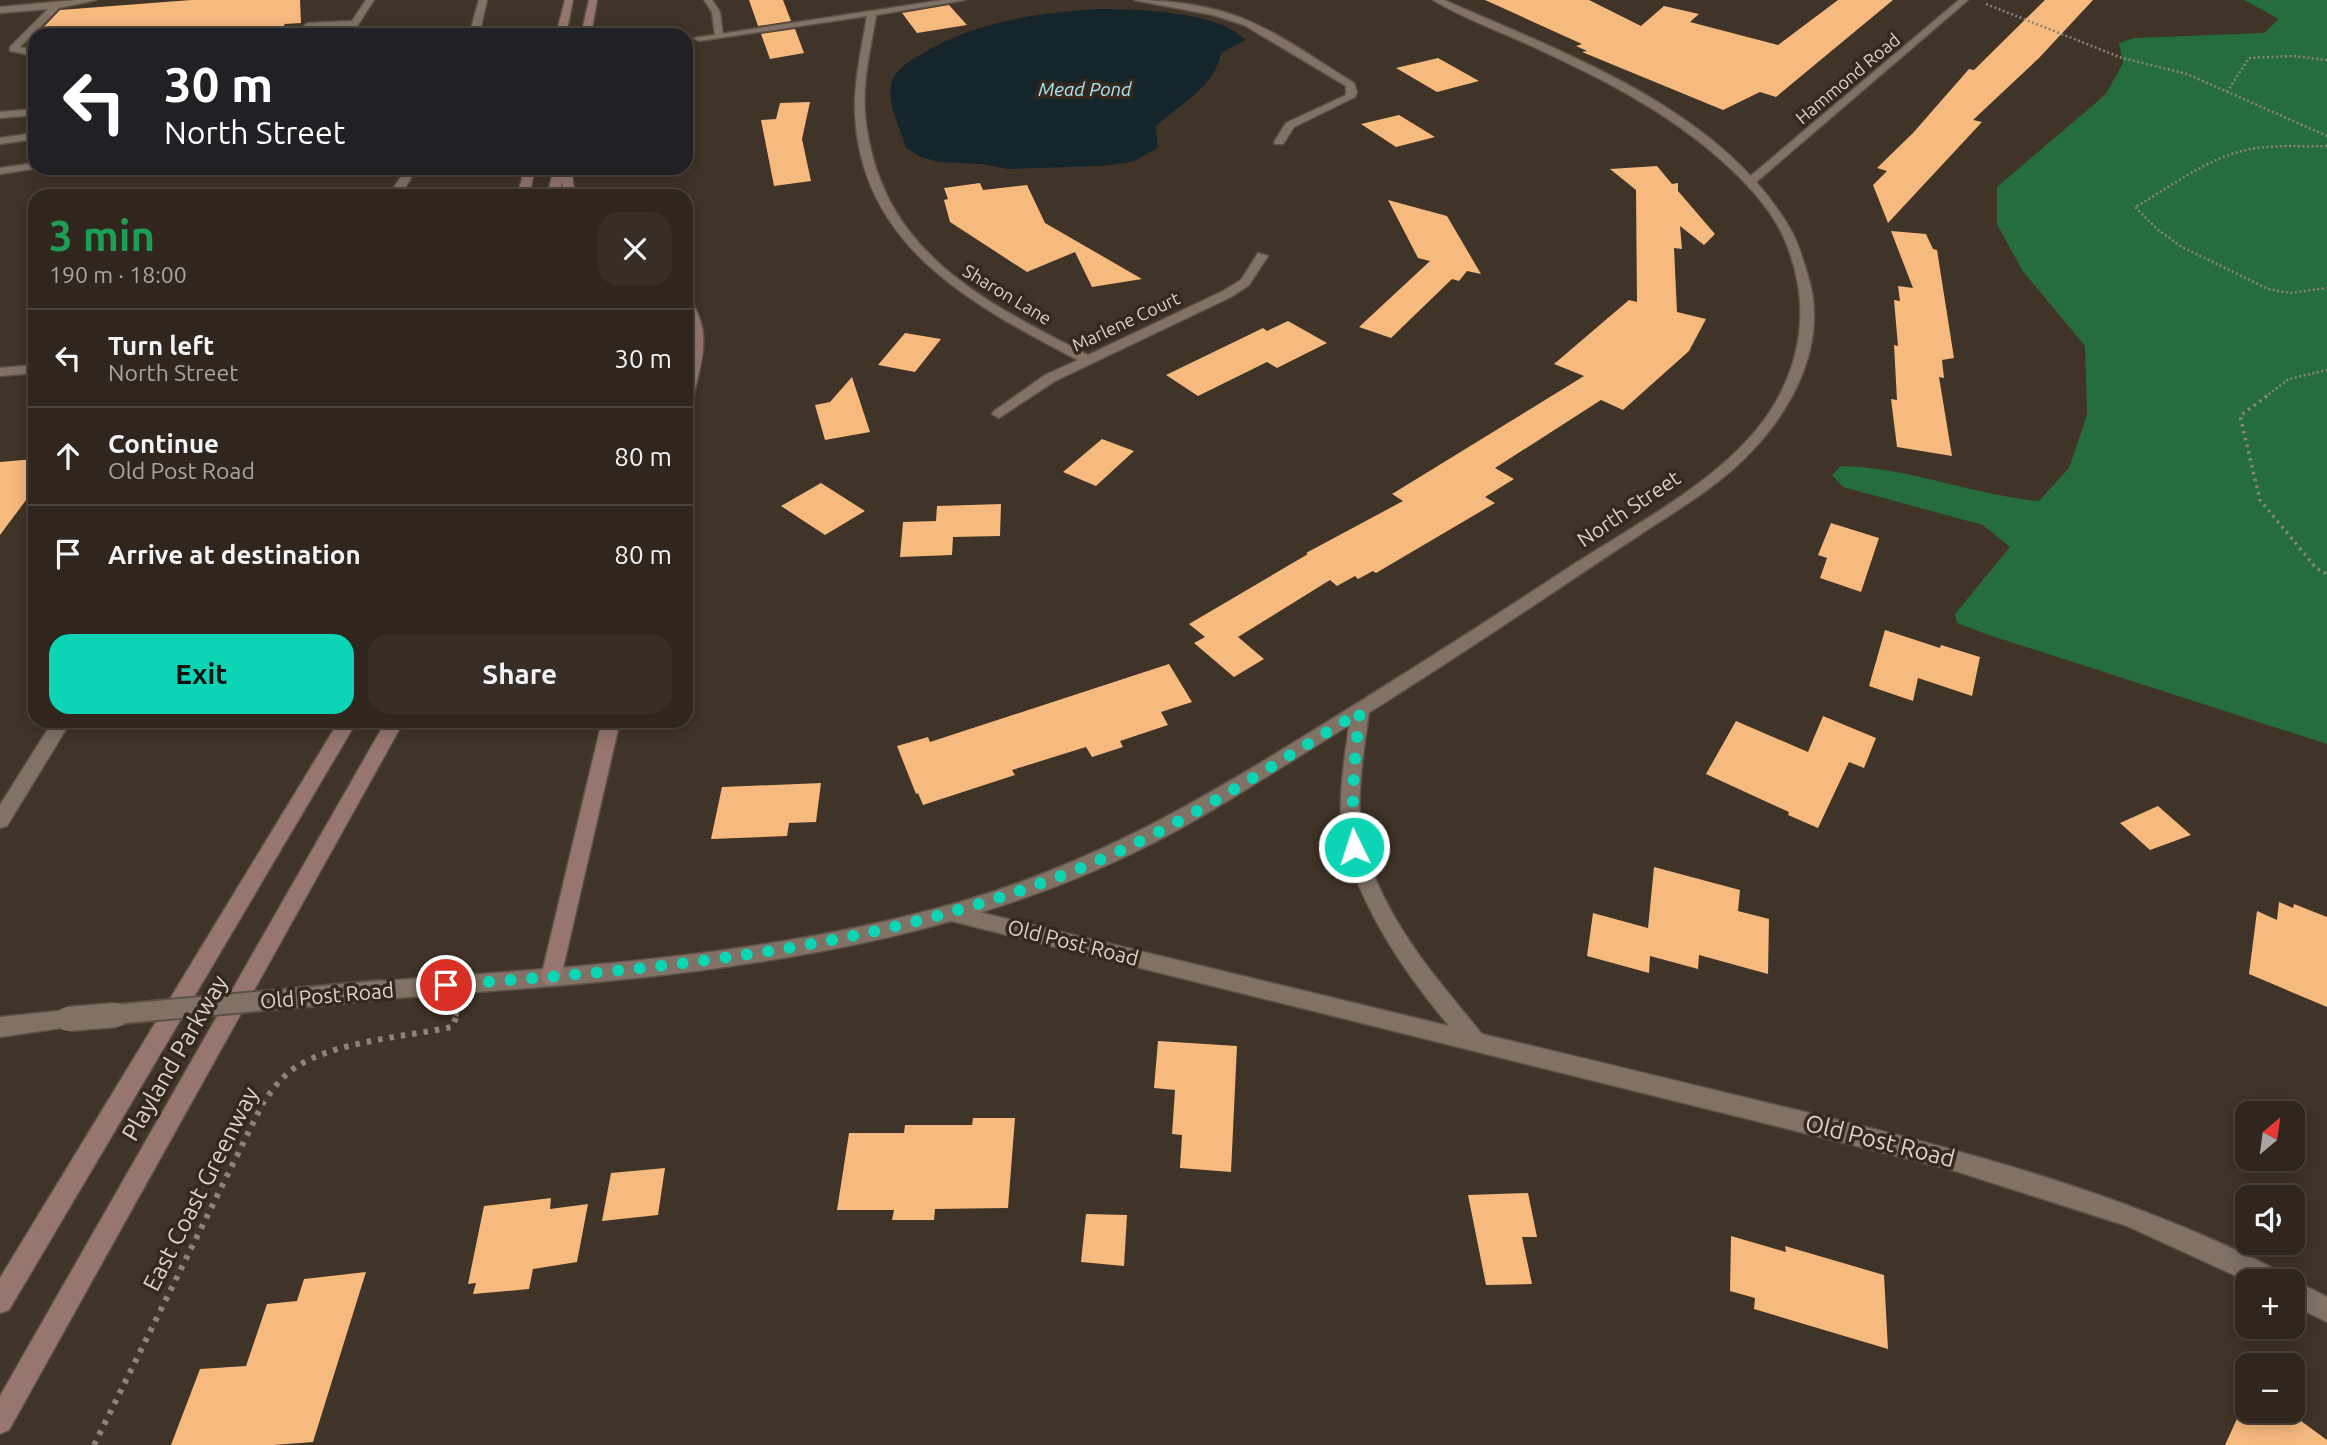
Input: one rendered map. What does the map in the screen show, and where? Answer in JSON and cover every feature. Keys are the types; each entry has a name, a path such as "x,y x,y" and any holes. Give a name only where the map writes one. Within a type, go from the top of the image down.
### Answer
{"main road":[{"path":"563,28 569,0"},
{"path":"587,28 593,0"},
{"path":"693,312 698,319 700,333 693,366"},
{"name":"Playland Parkway","path":"0,1301 344,728"},
{"name":"Playland Parkway","path":"0,1420 391,728"},
{"path":"551,977 609,728"}],"street":[{"path":"0,10 92,0"},
{"path":"352,28 370,0"},
{"path":"476,28 483,0"},
{"path":"708,0 716,12 720,35"},
{"path":"699,38 961,0"},
{"path":"1138,0 1214,13 1247,23 1351,85 1350,97 1290,125 1279,142"},
{"name":"North Street","path":"950,913 1047,881 1122,850 1185,817 1360,712 1689,495 1749,447 1786,396 1799,369 1806,340 1807,290 1791,241 1751,181 1708,142 1633,93 1437,0"},
{"name":"Hammond Road","path":"1751,181 1964,0"},
{"path":"34,28 56,6"},
{"name":"Sharon Lane","path":"872,13 860,115 867,156 875,181 898,224 927,261 970,297 1086,359"},
{"path":"308,26 357,23"},
{"path":"28,34 13,49 28,52"},
{"path":"0,115 28,113"},
{"path":"0,141 28,137"},
{"path":"0,171 28,167"},
{"name":"Marlene Court","path":"999,414 1049,378 1227,294 1245,282 1262,256"},
{"path":"0,372 28,370"},
{"path":"1360,712 1351,806 1354,847 1373,897 1401,947 1433,993 1474,1040"},
{"path":"0,821 58,728"},
{"name":"Old Post Road","path":"0,1027 382,990 659,967 844,938 950,913 1949,1157 2128,1215 2249,1269"},
{"path":"2305,1298 2327,1310"}],"path":[{"path":"1976,0 2122,58 2186,74 2327,136"},
{"path":"2227,92 2249,58 2294,56 2327,60"},
{"path":"2327,146 2236,152 2183,176 2167,190 2134,206 2150,226 2190,254 2254,282 2278,292 2299,293 2327,288"},
{"path":"2327,370 2289,379 2240,416 2260,500 2316,568 2327,574"},
{"name":"East Coast Greenway","path":"94,1445 263,1103 275,1085 296,1067 319,1055 452,1027 467,984"}],"green space":[{"path":"2244,0 2327,0 2327,744 1957,623 1955,614 2010,547 1983,525 1843,487 1832,475 1841,466 1891,471 2039,501 2069,468 2087,415 2085,346 2022,270 1997,224 1997,187 2106,94 2123,63 2119,43 2134,38 2264,33 2279,19"}],"water":[{"name":"Mead Pond","path":"1100,9 1155,11 1197,17 1233,30 1245,40 1221,53 1212,76 1204,86 1156,126 1158,148 1132,162 1101,166 1008,169 981,164 939,162 921,157 906,148 890,93 892,80 906,64 941,43 984,27 1029,16"}],"building":[{"path":"191,0 300,0 301,23 285,24 282,28 43,28 60,10"},
{"path":"749,0 783,0 791,21 758,26"},
{"path":"1485,0 1589,0 1641,26 1664,6 1699,14 1690,22 1778,45 1838,0 1893,0 1776,97 1760,92 1723,110 1582,52 1587,51 1576,46 1582,44"},
{"path":"2045,0 2093,0 2039,58 1973,120 1982,122 1888,223 1873,185 1887,171 1877,168 1913,133 1969,69 1974,70"},
{"path":"949,5 967,25 917,33 902,13"},
{"path":"795,29 804,53 770,59 761,34"},
{"path":"1438,58 1479,81 1437,92 1396,68"},
{"path":"810,102 802,139 811,181 774,186 761,120 776,119 780,103"},
{"path":"1399,115 1435,137 1396,147 1361,124"},
{"path":"1657,166 1672,184 1678,183 1678,191 1715,234 1704,245 1680,226 1682,249 1674,248 1677,312 1706,319 1689,351 1623,410 1601,400 1495,468 1514,479 1485,497 1495,503 1376,573 1373,571 1358,579 1355,576 1337,586 1330,580 1238,637 1264,659 1234,677 1194,643 1205,637 1189,624 1308,554 1306,553 1403,501 1392,494 1584,376 1554,364 1629,300 1637,302 1636,190 1610,169"},
{"path":"980,183 983,190 1027,185 1045,223 1142,279 1092,287 1075,252 1027,272 950,222 944,188"},
{"path":"1388,200 1447,216 1481,274 1467,271 1459,281 1452,279 1391,338 1359,327 1430,261 1418,258"},
{"path":"1891,231 1926,234 1933,249 1937,250 1954,358 1942,360 1944,378 1939,377 1952,456 1897,447 1891,399 1897,400 1894,345 1898,346 1894,300 1900,301 1898,286 1913,288"},
{"path":"1288,321 1327,343 1277,368 1267,362 1198,396 1166,375 1263,328 1267,331"},
{"path":"905,333 941,339 915,372 878,365"},
{"path":"852,377 870,432 825,440 815,405 830,402"},
{"path":"1102,439 1134,451 1096,486 1063,472"},
{"path":"28,460 28,497 0,535 0,462"},
{"path":"821,483 865,511 825,535 781,506"},
{"path":"1001,504 1000,536 953,537 952,555 900,557 903,522 936,521 937,506"},
{"path":"1831,523 1879,538 1861,592 1820,578 1827,558 1818,555"},
{"path":"1885,630 1940,648 1941,645 1980,657 1972,696 1918,678 1913,701 1869,686"},
{"path":"1169,664 1192,702 1161,712 1168,725 1120,741 1123,747 1092,757 1086,747 1012,770 1015,775 923,805 918,793 916,794 897,746 928,737 930,742"},
{"path":"1823,716 1876,738 1864,768 1849,762 1818,828 1706,774 1736,721 1808,752"},
{"path":"821,783 816,822 789,823 787,836 711,839 722,787"},
{"path":"2158,806 2191,835 2150,850 2120,823"},
{"path":"1654,867 1740,890 1738,911 1769,919 1768,974 1699,955 1698,969 1650,956 1649,973 1587,956 1593,913 1648,928"},
{"path":"2279,902 2293,908 2294,904 2327,917 2327,1007 2249,974 2257,911 2277,920"},
{"path":"1158,1041 1237,1046 1231,1172 1180,1168 1182,1135 1172,1134 1175,1090 1154,1088"},
{"path":"973,1118 1015,1118 1008,1208 935,1209 934,1220 892,1220 894,1210 837,1210 849,1133 904,1133 905,1125 972,1125"},
{"path":"665,1168 658,1215 602,1221 611,1173"},
{"path":"1528,1193 1537,1237 1522,1237 1532,1284 1486,1285 1468,1195"},
{"path":"551,1198 550,1209 588,1204 577,1262 533,1269 529,1289 473,1294 476,1283 468,1284 484,1206"},
{"path":"1086,1214 1127,1215 1124,1266 1081,1262"},
{"path":"1731,1236 1786,1252 1785,1246 1884,1275 1888,1349 1754,1309 1755,1298 1730,1291"},
{"path":"366,1272 313,1442 273,1445 171,1445 200,1369 246,1366 267,1304 297,1301 304,1279"},
{"path":"2235,1423 2304,1423 2327,1440 2327,1445 2225,1445"}],"route":[{"path":"446,985 659,967 753,954 844,938 950,913 1047,881 1122,850 1185,817 1360,712 1351,806 1354,847"}]}
